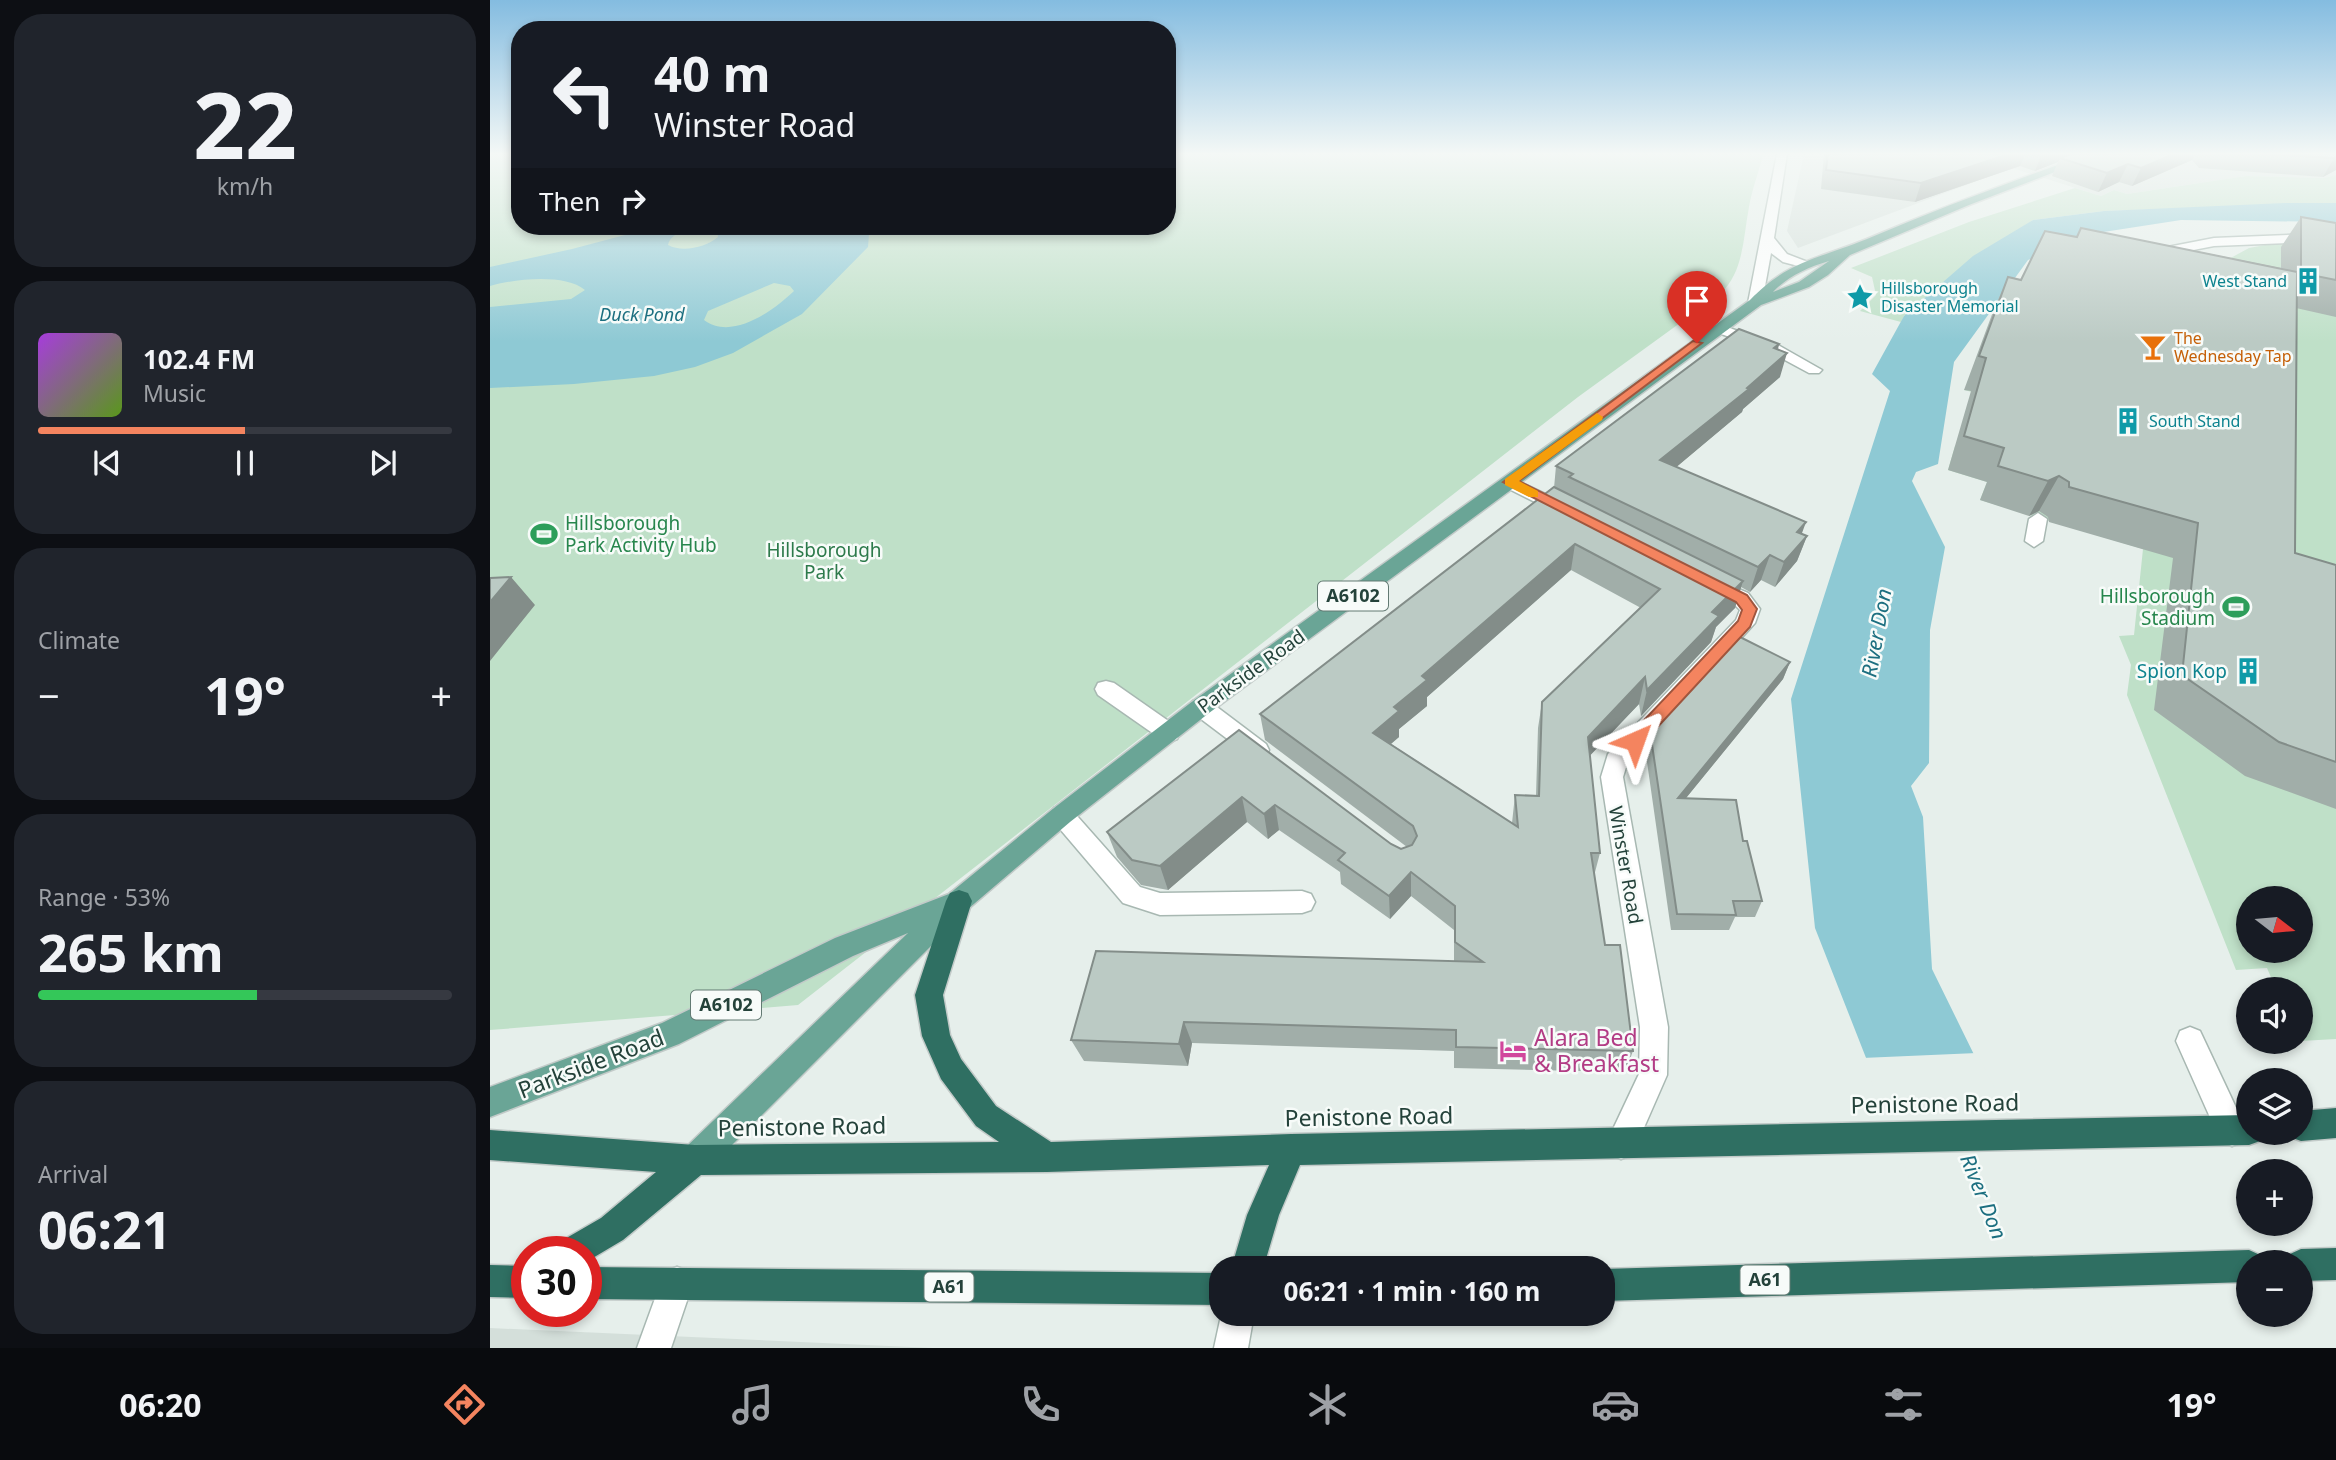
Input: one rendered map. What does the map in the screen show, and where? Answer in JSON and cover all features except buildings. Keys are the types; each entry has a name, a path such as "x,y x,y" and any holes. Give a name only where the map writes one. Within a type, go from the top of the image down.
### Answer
{"highway":[{"path":"959,901 929,995 936,1036 951,1069 986,1116 1047,1157"},
{"path":"2313,1125 2336,1123"},
{"name":"Penistone Road","path":"490,1145 695,1160 1047,1157 1290,1149 2236,1130"},
{"path":"1251,1256 1263,1215 1290,1149"},
{"path":"600,1236 695,1160"},
{"path":"2313,1265 2336,1264"},
{"name":"A61","path":"1615,1284 2236,1266"},
{"name":"A61","path":"602,1283 1209,1289"}],"main road":[{"name":"A6102","path":"1841,257 1931,217"},
{"path":"1806,264 1841,257"},
{"name":"Parkside Road","path":"1755,303 1797,290 1822,275 1841,257"},
{"name":"Parkside Road","path":"695,1160 959,901 1062,815 1201,707 1755,303 1775,282 1806,264"},
{"name":"Parkside Road","path":"490,1102 669,1034 844,947 959,901"}],"street":[{"path":"1755,303 1772,217"},
{"path":"2138,257 2214,242 2336,237"},
{"path":"1768,238 1772,249 1780,256 1806,264"},
{"path":"1718,328 1780,351 1814,370"},
{"path":"1509,482 1583,519"},
{"path":"2034,541 2038,519"},
{"name":"Winster Road","path":"1621,1144 1653,1075 1654,1027 1612,777 1616,760 1745,623 1750,609 1741,598 1692,574"},
{"path":"1106,689 1168,733"},
{"path":"1201,707 1279,766"},
{"path":"1062,815 1132,895 1160,904 1302,902"},
{"path":"2190,1041 2236,1123"},
{"path":"654,1348 677,1283"},
{"path":"1231,1348 1235,1326"}],"shaded area":[{"path":"1790,217 1881,217 1798,248 1787,231"},
{"path":"490,1328 933,1348 490,1348"}],"green space":[{"name":"Hillsborough Park","path":"490,217 511,217 511,235 1176,235 1176,217 1748,217 1738,265 1720,294 1578,397 798,1005 490,1030"},
{"path":"1985,217 2057,217 2033,220 1904,316 1901,322 1860,311 1876,295 1872,277 1851,268"},
{"name":"Hillsborough Stadium","path":"2287,241 2336,243 2336,1039 2313,1040 2313,977 2271,977 2267,968 2236,970 2127,695 2131,665 2119,636 2134,635 2143,549 1980,500 1987,482 1948,470 1955,446 1976,451 1992,397 1964,390 2249,248"}],"water":[{"name":"River Don","path":"2057,217 2336,217 2336,222 2181,220 2097,233 2028,260 1954,362 1938,464 1916,472 1912,481 1945,547 1930,630 1929,763 1911,786 1923,817 1932,969 2118,1348 1980,1348 1815,928 1791,699 1890,391 1872,374 1904,316 1973,256 2033,220"},
{"name":"Duck Pond","path":"625,235 675,235 668,245 680,249 707,244 718,235 869,235 868,247 802,314 733,353 695,367 654,376 574,384 490,388 490,307 571,299 585,290 565,281 552,279 512,281 490,286 490,267","holes":["774,283 790,286 794,291 752,321 727,327 715,326 704,320 708,311"]}],"pier":[{"path":"1977,1053 2122,1348 1976,1348 1862,1058"}],"slow traffic":[{"path":"1534,494 1509,482 1597,417"}],"place":[{"name":"West Stand","path":"2308,281"},
{"name":"Hillsborough Disaster Memorial","path":"1860,297"},
{"name":"The Wednesday Tap","path":"2153,347"},
{"name":"South Stand","path":"2128,421"},
{"name":"Hillsborough Park Activity Hub","path":"544,534"},
{"name":"Hillsborough Stadium","path":"2236,607"},
{"name":"Spion Kop","path":"2248,671"},
{"name":"Alara Bed & Breakfast","path":"1513,1051"}],"route":[{"path":"1635,741 1745,623 1750,609 1741,598 1509,482 1697,343"}]}
